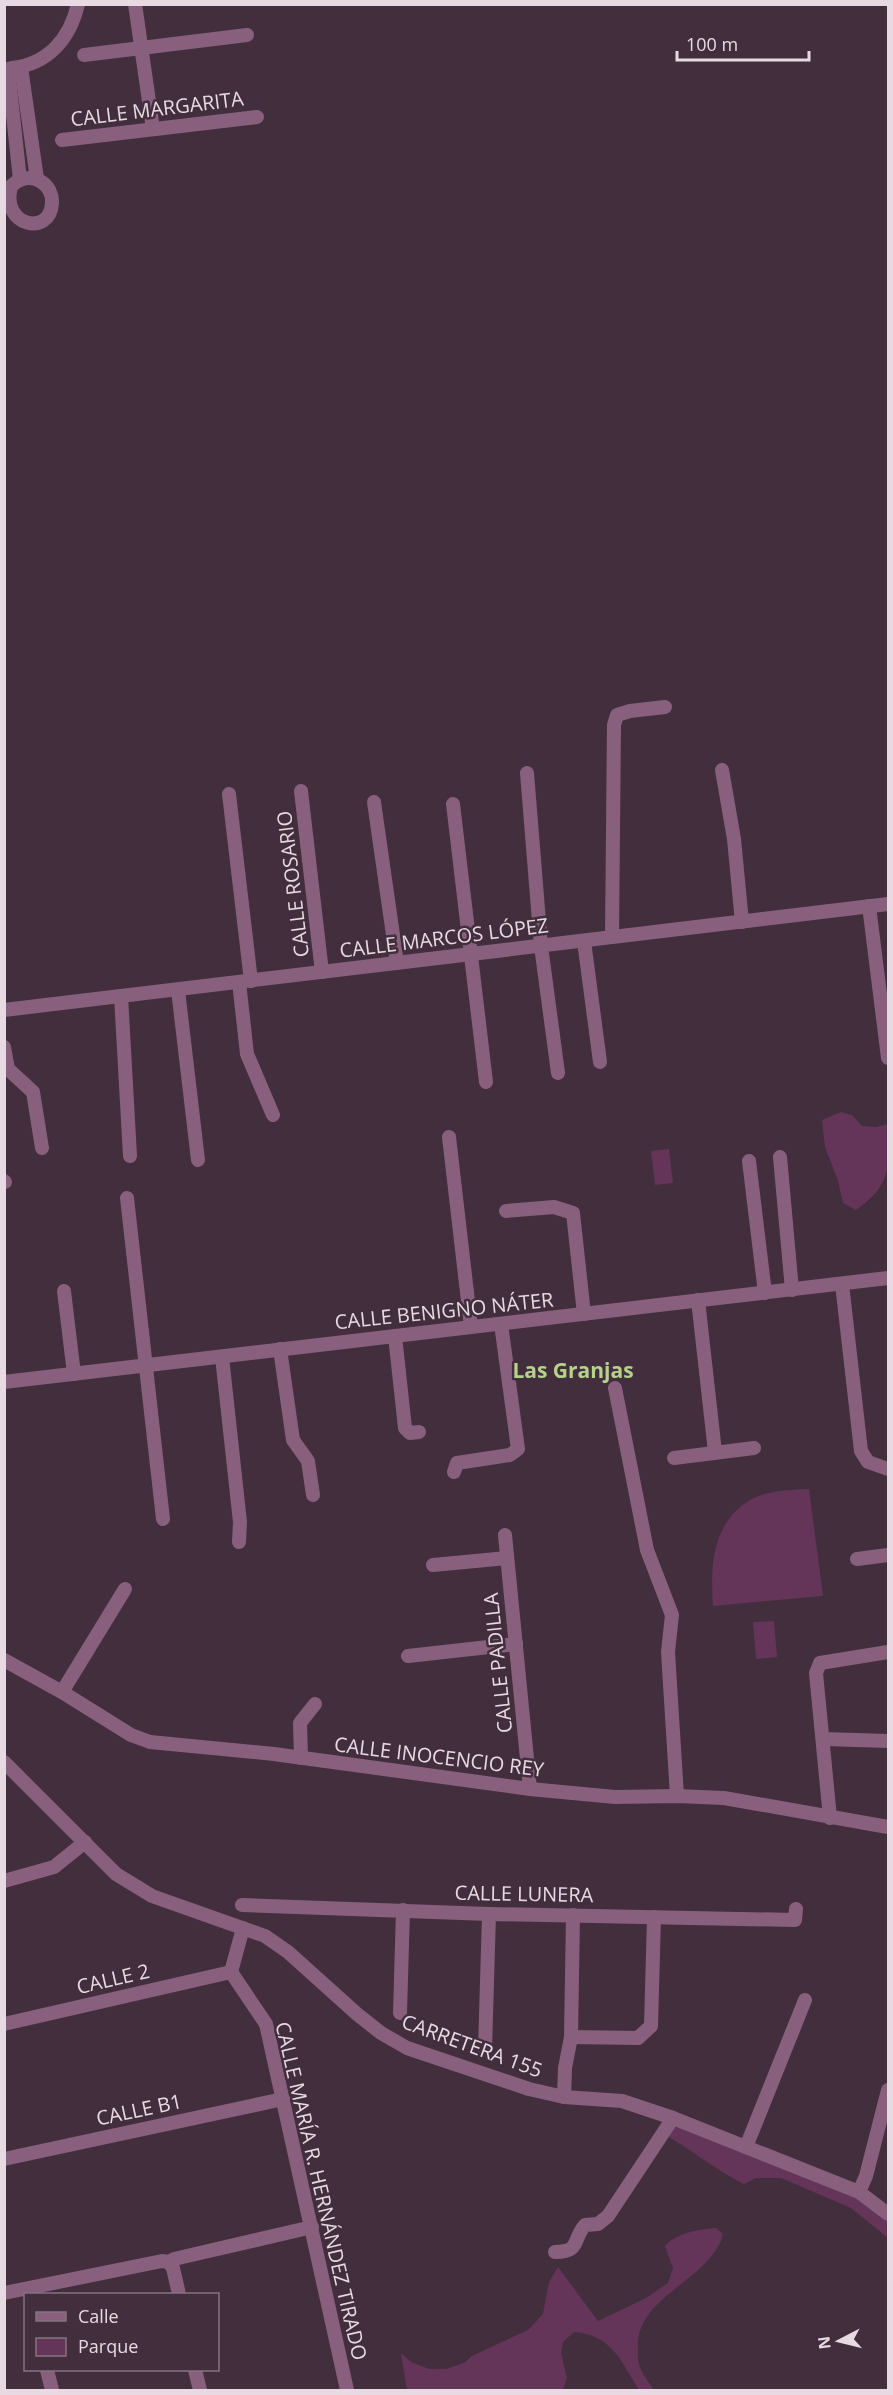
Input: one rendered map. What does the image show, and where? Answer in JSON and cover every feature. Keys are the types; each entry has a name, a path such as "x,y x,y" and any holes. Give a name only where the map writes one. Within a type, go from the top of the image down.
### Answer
{"street":[{"path":"11,68 42,59 59,46 72,27 78,4"},
{"path":"135,4 153,129"},
{"path":"84,55 247,35"},
{"path":"11,68 37,179"},
{"path":"11,68 12,186 6,201 8,215 18,221 32,224 44,219 52,200 48,188 37,179 28,178 12,186"},
{"name":"CALLE MARGARITA","path":"62,140 257,117"},
{"path":"612,937 614,725 617,715 630,711 665,707"},
{"path":"722,770 732,829 742,922"},
{"path":"527,773 541,946 558,1073"},
{"name":"CALLE ROSARIO","path":"301,791 322,972"},
{"path":"229,794 245,981 247,1054 273,1114"},
{"path":"374,802 397,963"},
{"path":"453,804 486,1082"},
{"name":"CALLE MARCOS LÓPEZ","path":"4,1010 888,904"},
{"path":"869,906 888,1058"},
{"path":"584,941 600,1062"},
{"path":"178,990 198,1160"},
{"path":"121,996 130,1156"},
{"path":"4,1047 8,1069 33,1092 42,1148"},
{"path":"449,1137 471,1328"},
{"path":"780,1156 792,1290"},
{"path":"749,1161 765,1293"},
{"path":"127,1198 163,1519"},
{"path":"506,1211 554,1207 573,1213 584,1314"},
{"name":"CALLE BENIGNO NÁTER","path":"4,1382 888,1278"},
{"path":"842,1284 861,1451 868,1462 888,1469"},
{"path":"64,1291 75,1374"},
{"path":"698,1300 715,1452"},
{"path":"454,1472 457,1463 510,1455 518,1449 501,1324"},
{"path":"395,1336 405,1428 410,1433 419,1432"},
{"path":"280,1349 293,1440 308,1461 313,1495"},
{"path":"222,1356 240,1522 239,1542"},
{"path":"615,1388 647,1550 672,1615 668,1652 677,1796"},
{"path":"674,1458 754,1448"},
{"name":"CALLE PADILLA","path":"504,1535 530,1788"},
{"path":"857,1560 888,1555"},
{"path":"433,1565 507,1558"},
{"path":"62,1692 125,1589"},
{"path":"408,1656 516,1644"},
{"path":"830,1818 816,1672 820,1663 888,1652"},
{"name":"CALLE INOCENCIO REY","path":"4,1660 62,1692 131,1735 150,1742 615,1797 724,1798 888,1827"},
{"path":"300,1758 300,1723 315,1704"},
{"path":"824,1739 888,1741"},
{"name":"CARRETERA 155","path":"4,1762 116,1874 152,1896 264,1936 288,1952 381,2033 407,2048 486,2076 564,2097 622,2101 673,2118 860,2192 888,2214"},
{"path":"4,1881 54,1867 85,1842"},
{"name":"CALLE LUNERA","path":"242,1905 489,1914 795,1920 795,1909"},
{"path":"400,2013 403,1910"},
{"path":"484,2050 489,1914"},
{"path":"564,2097 565,2068 571,2037 573,1915"},
{"path":"571,2037 638,2038 651,2026 654,1917"},
{"path":"231,1972 243,1928"},
{"name":"CALLE 2","path":"4,2024 231,1972"},
{"name":"CALLE MARÍA R. HERNÁNDEZ TIRADO","path":"231,1972 266,2024 347,2391"},
{"path":"746,2147 805,2000"},
{"path":"860,2192 888,2090"},
{"name":"CALLE B1","path":"4,2159 283,2099"},
{"path":"555,2252 568,2252 575,2247 579,2232 585,2225 598,2224 608,2216 673,2118"},
{"path":"4,2293 30,2291 162,2261 169,2262 312,2227"},
{"path":"169,2262 173,2268 179,2293"},
{"path":"47,2371 52,2391"},
{"path":"195,2371 200,2391"}],"green space":[{"path":"841,1112 852,1115 862,1126 876,1127 888,1124 889,1152 883,1182 877,1192 856,1210 843,1203 838,1181 825,1147 822,1120"},
{"path":"669,1149 673,1183 655,1185 651,1151"},
{"path":"809,1489 823,1596 713,1606 712,1576 716,1547 721,1533 737,1510 750,1500 764,1494"},
{"path":"774,1621 777,1657 756,1659 753,1622"},
{"path":"673,2124 856,2198 888,2222 888,2238 851,2208 781,2178 756,2178 744,2184 734,2179 667,2136"},
{"path":"716,2228 723,2234 716,2250 705,2264 661,2301 648,2315 640,2330 638,2362 654,2390 639,2390 621,2360 607,2344 587,2334 574,2332 563,2342 561,2353 567,2378 563,2390 407,2390 401,2353 411,2362 429,2369 446,2369 464,2363 472,2356 528,2330 543,2314 549,2282 558,2267 598,2321 646,2298 668,2283 673,2268 665,2246 675,2238 689,2232"}],"district":[{"name":"Las Granjas","path":"573,1371"}]}
